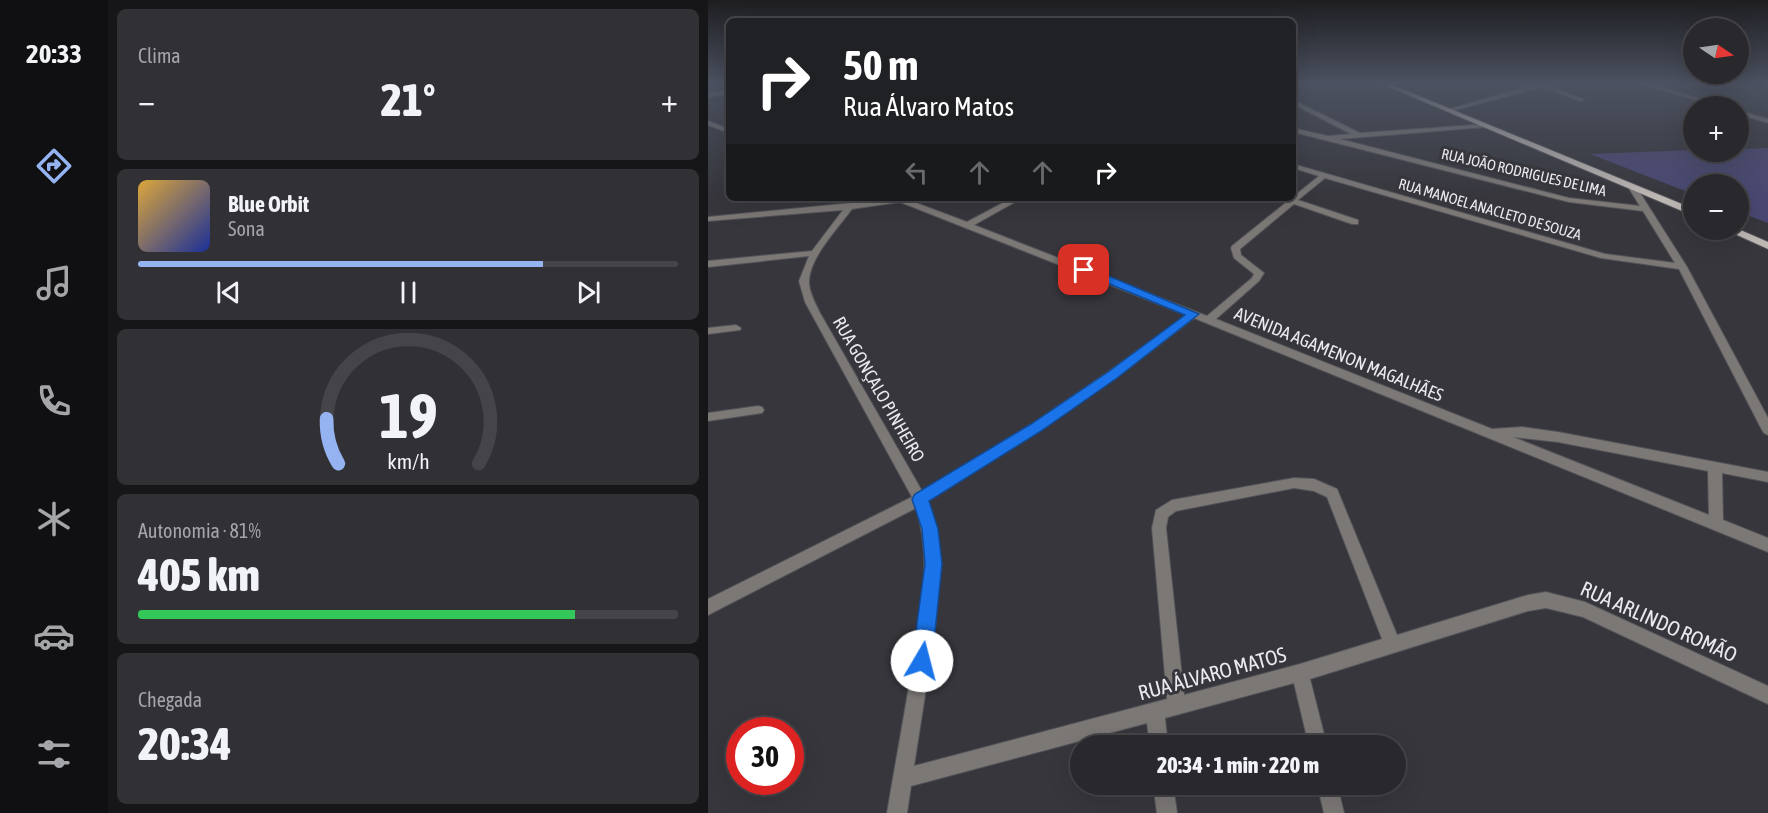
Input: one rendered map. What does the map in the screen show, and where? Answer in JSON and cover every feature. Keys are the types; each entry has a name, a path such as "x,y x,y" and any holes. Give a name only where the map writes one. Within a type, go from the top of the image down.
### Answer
{"main road":[{"path":"1478,122 1683,208"},
{"path":"1749,238 1768,246"}],"street":[{"path":"1332,122 1358,135"},
{"path":"708,123 726,130"},
{"name":"RUA JOÃO RODRIGUES DE LIMA","path":"1328,138 1486,125"},
{"path":"721,128 726,127"},
{"name":"RUA JOÃO RODRIGUES DE LIMA","path":"1296,131 1569,200 1646,209"},
{"name":"RUA MANOEL ANACLETO DE SOUZA","path":"1296,167 1604,256 1682,267"},
{"path":"1296,198 1324,175"},
{"path":"1632,187 1682,267 1768,430"},
{"path":"708,219 833,208 848,202 865,201"},
{"name":"AVENIDA AGAMENON MAGALHÃES","path":"903,201 1193,314 1768,545"},
{"path":"968,225 1012,201"},
{"path":"1208,321 1256,279 1259,273 1237,256 1235,248 1293,201 1355,222"},
{"name":"RUA GONÇALO PINHEIRO","path":"848,202 815,253 804,280 815,313 920,499 930,529 933,564 926,638 897,813"},
{"path":"708,264 815,253"},
{"path":"708,607 920,499 1036,427 1112,375 1193,314"},
{"path":"708,331 736,328"},
{"path":"708,417 758,410"},
{"path":"1490,434 1522,432 1558,437 1768,477"},
{"path":"1714,468 1716,524"},
{"path":"1176,704 1159,528 1161,514 1172,507 1294,483 1322,486 1332,493 1393,645"},
{"name":"RUA ARLINDO ROMÃO","path":"1528,603 1546,600 1585,610 1768,695"},
{"name":"RUA ÁLVARO MATOS","path":"904,778 1176,704 1300,673 1528,603"},
{"path":"1300,673 1314,735"},
{"path":"1155,710 1158,735"},
{"path":"1165,795 1167,813"},
{"path":"1330,795 1334,813"}],"shaded area":[{"path":"1768,148 1768,223 1749,216 1749,174 1683,174 1683,190 1590,154 1683,150 1683,162 1749,162 1749,149"}],"route":[{"path":"922,661 933,564 930,529 920,499 1036,427 1112,375 1193,314 1084,270"}]}
